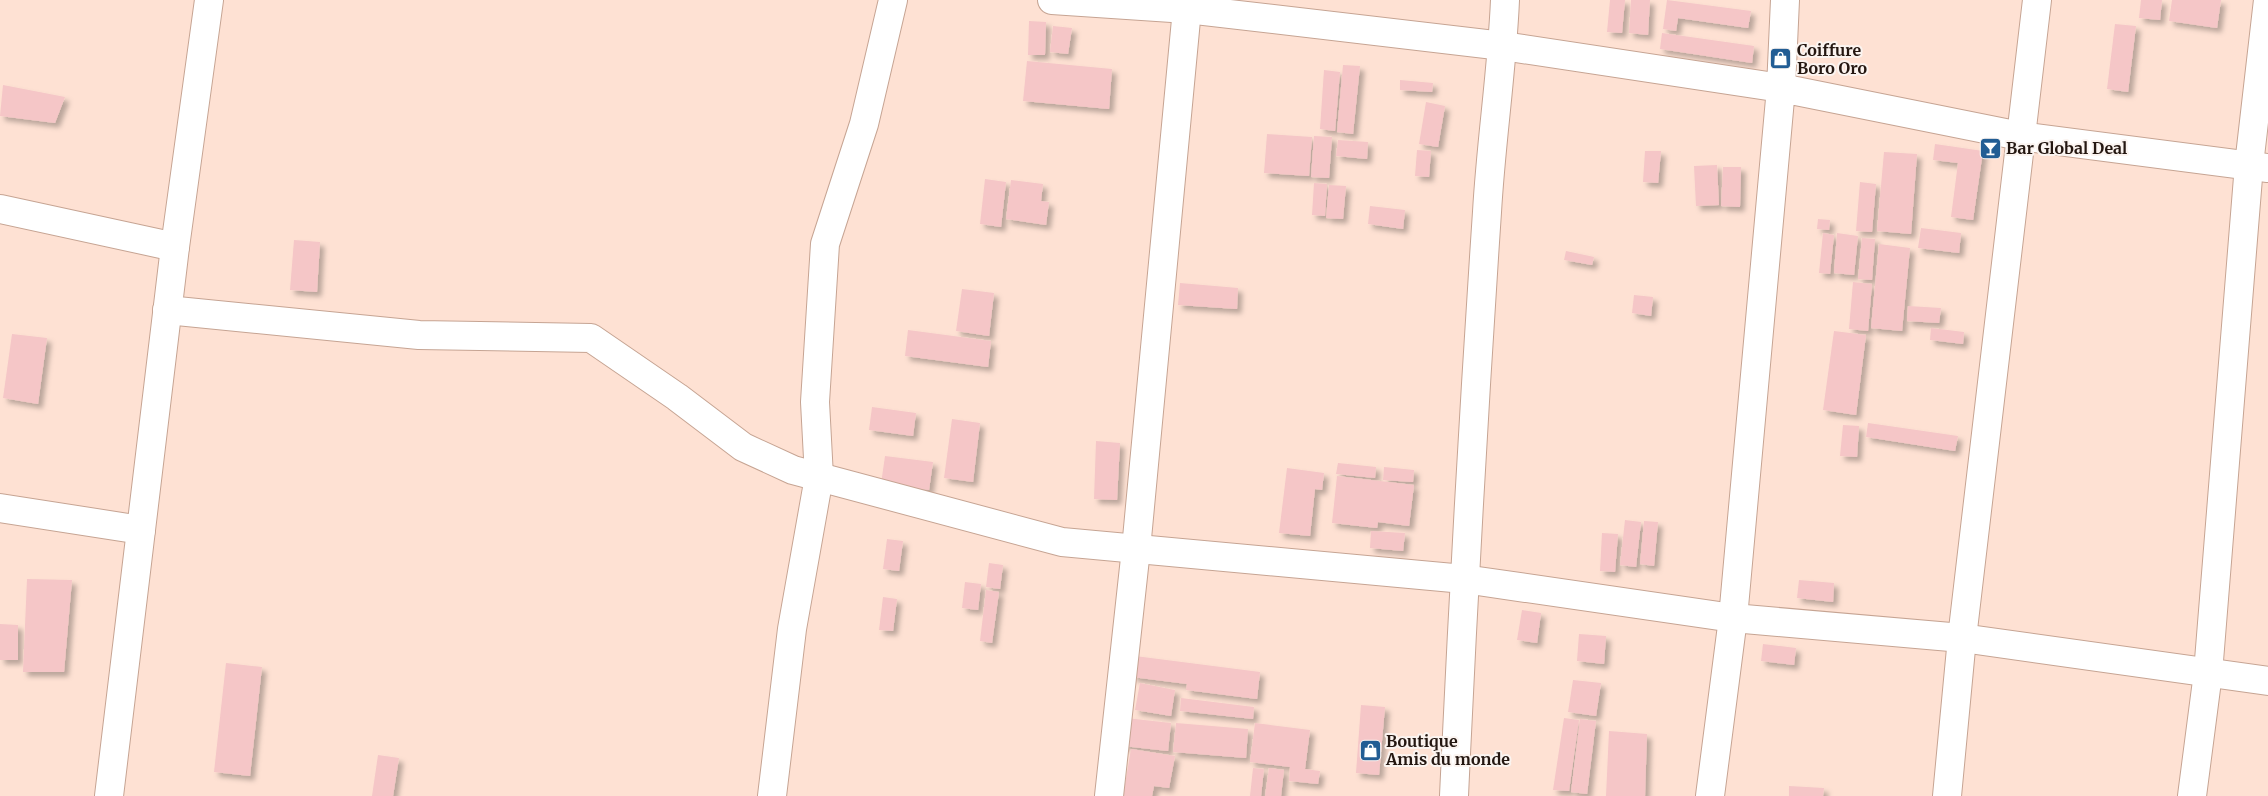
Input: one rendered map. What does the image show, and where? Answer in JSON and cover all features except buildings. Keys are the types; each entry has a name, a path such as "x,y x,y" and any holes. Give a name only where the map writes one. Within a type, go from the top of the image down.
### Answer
{"street":[{"path":"109,796 167,310 209,0"},
{"path":"772,796 792,629 819,477 815,402 825,244 864,124 893,0"},
{"path":"1052,0 1187,9 1503,46 1781,88 2020,136 2258,167"},
{"path":"1454,796 1464,579 1487,208 1503,46 1505,0"},
{"path":"1710,796 1733,618 1781,88 1785,0"},
{"path":"1947,796 1962,638 2037,0"},
{"path":"2192,796 2208,673 2258,167 2268,0"},
{"path":"1109,796 1136,549 1187,9"},
{"path":"0,209 175,247"},
{"path":"167,310 419,335 592,338 677,397 742,447 793,470 1062,542 1464,579 1733,618 1962,638 2268,681"},
{"path":"0,508 141,530"}],"place":[{"name":"Coiffure Boro Oro","path":"1781,59"},
{"name":"Bar Global Deal","path":"1990,148"},
{"name":"Boutique Amis du monde","path":"1370,750"}]}
